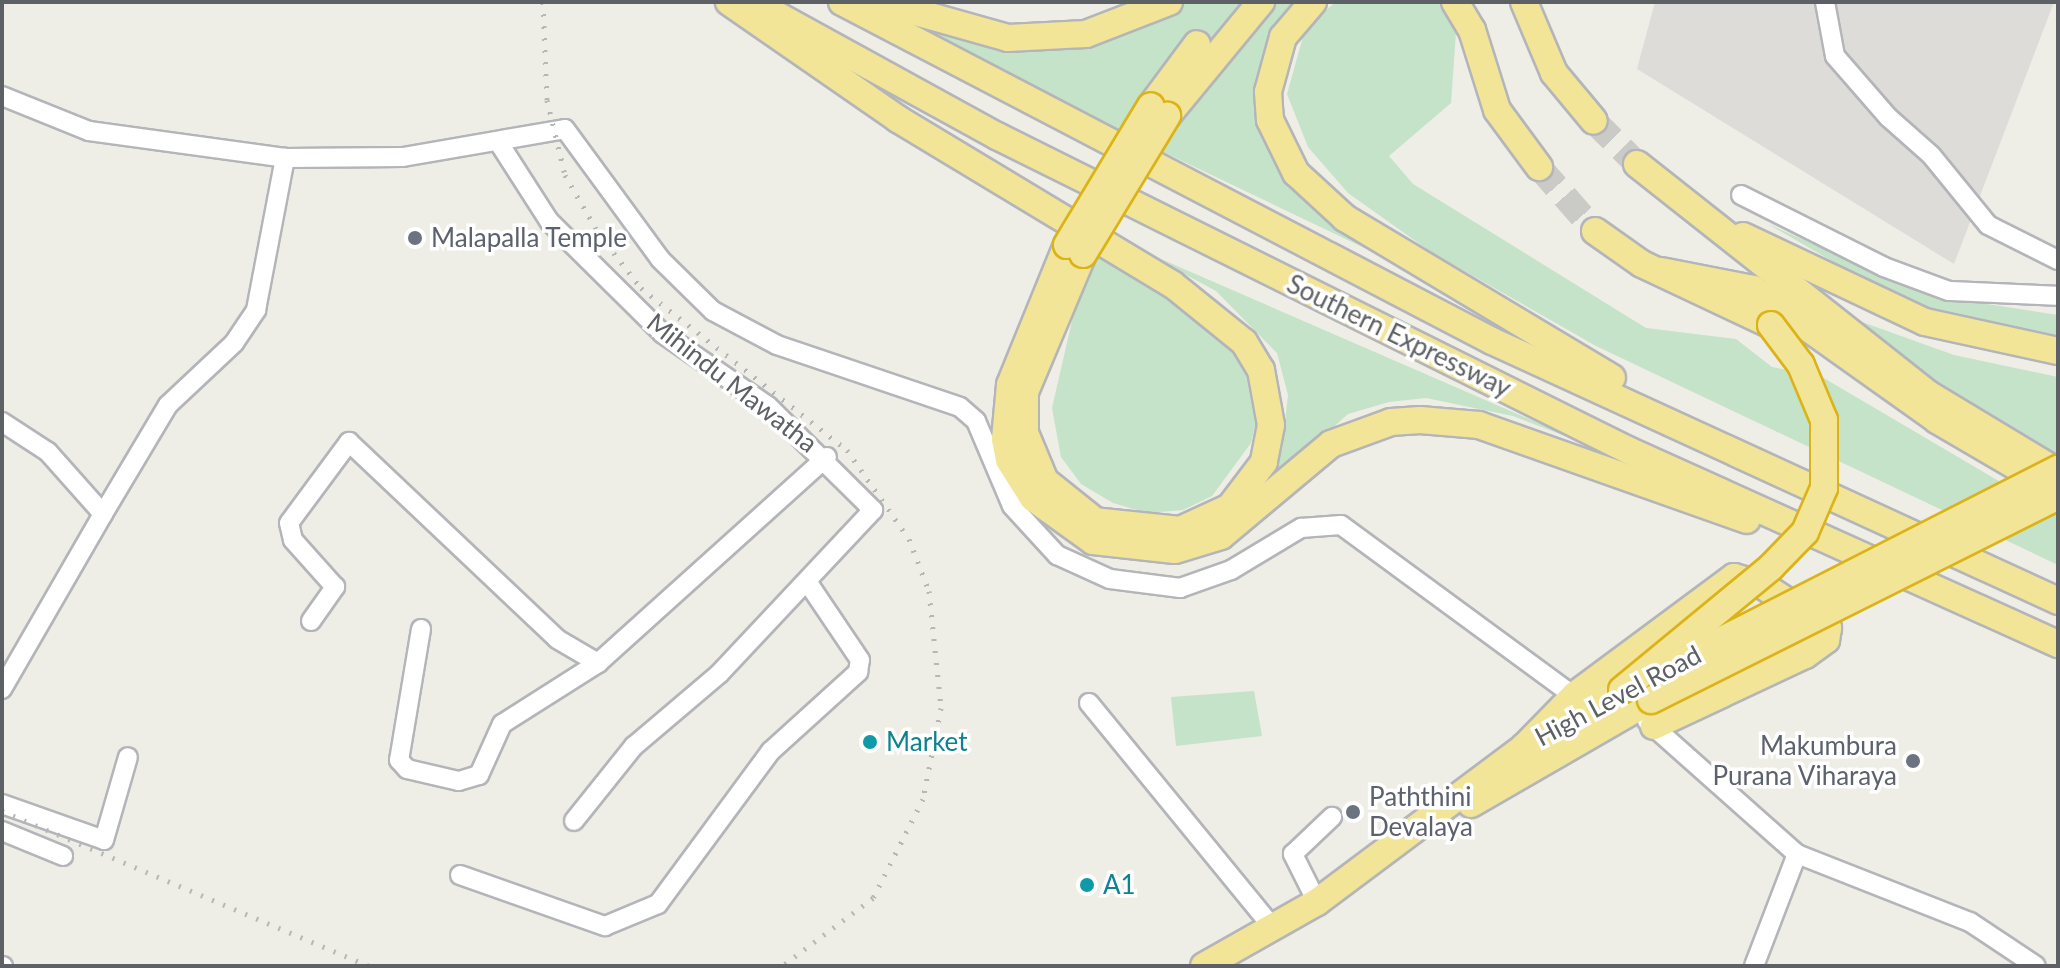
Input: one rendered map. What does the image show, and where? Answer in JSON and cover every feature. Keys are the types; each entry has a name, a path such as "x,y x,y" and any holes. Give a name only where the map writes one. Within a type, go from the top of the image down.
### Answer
{"highway":[{"path":"729,2 898,119 1172,284 1244,342 1261,370 1271,425 1264,462 1230,507 1180,530 1095,521 1045,481 1025,433 1025,392 1075,249"},
{"name":"Southern Expressway","path":"753,2 997,136 1628,450 2058,644"},
{"name":"Southern Expressway","path":"842,2 1492,341 1708,436 2058,601"},
{"path":"880,2 1008,38 1086,34 1169,2"},
{"path":"1238,2 1159,111 1075,249 1010,385 1005,439 1009,460 1033,498 1093,541 1175,550 1221,536 1331,444 1391,422 1420,420 1479,425 2015,624"},
{"path":"1159,111 1261,2"},
{"path":"1313,2 1283,37 1268,92 1270,120 1296,173 1345,218 1708,436"},
{"path":"1445,2 1472,30"},
{"path":"1455,2 1472,30 1497,110 1539,167"},
{"path":"1524,2 1554,73 1594,121"},
{"path":"1637,164 1702,220 1928,394 2058,471"},
{"path":"1702,220 1925,322 2058,351"},
{"path":"1595,231 1661,271 1771,325 1801,365 1824,420 1824,488 1805,532 1638,695"},
{"path":"1661,271 1753,289 1937,420 2058,494"},
{"name":"High Level Road","path":"1243,966 1327,914 1484,795 1638,695 2058,471"},
{"name":"High Level Road","path":"1204,966 1317,902 1582,702 1638,695 2058,494"},
{"path":"1582,702 1734,577 1762,585 1828,628 1826,640 1805,655 1654,726"}],"street":[{"path":"1825,2 1835,56 1888,117 1931,155 1988,225 2058,260"},
{"path":"2,96 89,131 285,158 403,157 499,143 565,129 660,259 713,311 777,345 960,407 976,421 1012,506 1057,555 1110,579 1180,588 1231,570 1301,528 1341,525 1582,702"},
{"name":"Mihindu Mawatha","path":"499,143 549,221 662,333 827,457 873,510 808,583 677,716 634,746 574,821"},
{"path":"2,689 168,405 234,343 256,310 285,158"},
{"path":"1741,195 1884,267 1949,291 2058,296"},
{"path":"2,422 48,452 103,514"},
{"path":"311,621 335,587 293,540 289,523 352,442 557,639 598,663"},
{"path":"421,629 399,760 407,769 459,781 479,775 502,724 598,663 827,457"},
{"path":"460,875 605,926 658,904 771,751 858,672 860,660 808,583"},
{"path":"1638,695 1654,726 1797,854 1970,922 2036,966"},
{"path":"1089,703 1273,928"},
{"path":"2,804 104,840 128,757"},
{"path":"1317,902 1293,854 1332,817"},
{"path":"2,831 63,856"},
{"path":"1754,966 1797,854"}],"shaded area":[{"path":"1655,2 2054,2 1954,264 1637,69"}],"green space":[{"path":"1184,2 1302,2 1276,41 1274,150 1438,283 878,16 1024,48 1157,18"},
{"path":"1336,2 1439,2 1456,32 1451,103 1389,156 1413,184 1646,328 1736,339 1772,367 1822,377 2058,516 2058,565 1596,346 1431,252 1348,193 1308,147 1287,94 1306,26"},
{"path":"1768,224 1929,295 2058,315 2058,340 1903,302"},
{"path":"1138,249 1591,446 1513,416 1426,398 1389,402 1348,414 1259,494 1282,450 1288,395 1277,353 1216,291"},
{"path":"1098,257 1207,323 1251,375 1259,410 1251,443 1212,496 1183,510 1147,513 1113,503 1081,484 1061,457 1052,408 1077,299"},
{"path":"1812,304 1954,355 2058,377 2058,454 2008,432"},
{"path":"1254,691 1262,736 1176,746 1171,697"}],"tunnel":[{"path":"1594,121 1637,164"},
{"path":"1539,167 1595,231"}],"railway":[{"path":"543,2 547,100 565,175 599,234 641,288 847,450 909,539 929,591 941,708 923,799 873,898 782,966"},
{"path":"2,811 369,966"}],"place":[{"name":"Malapalla Temple","path":"415,238"},
{"name":"Market","path":"870,742"},
{"name":"Makumbura Purana Viharaya","path":"1913,761"},
{"name":"Paththini Devalaya","path":"1353,812"},
{"name":"A1","path":"1087,885"}]}
